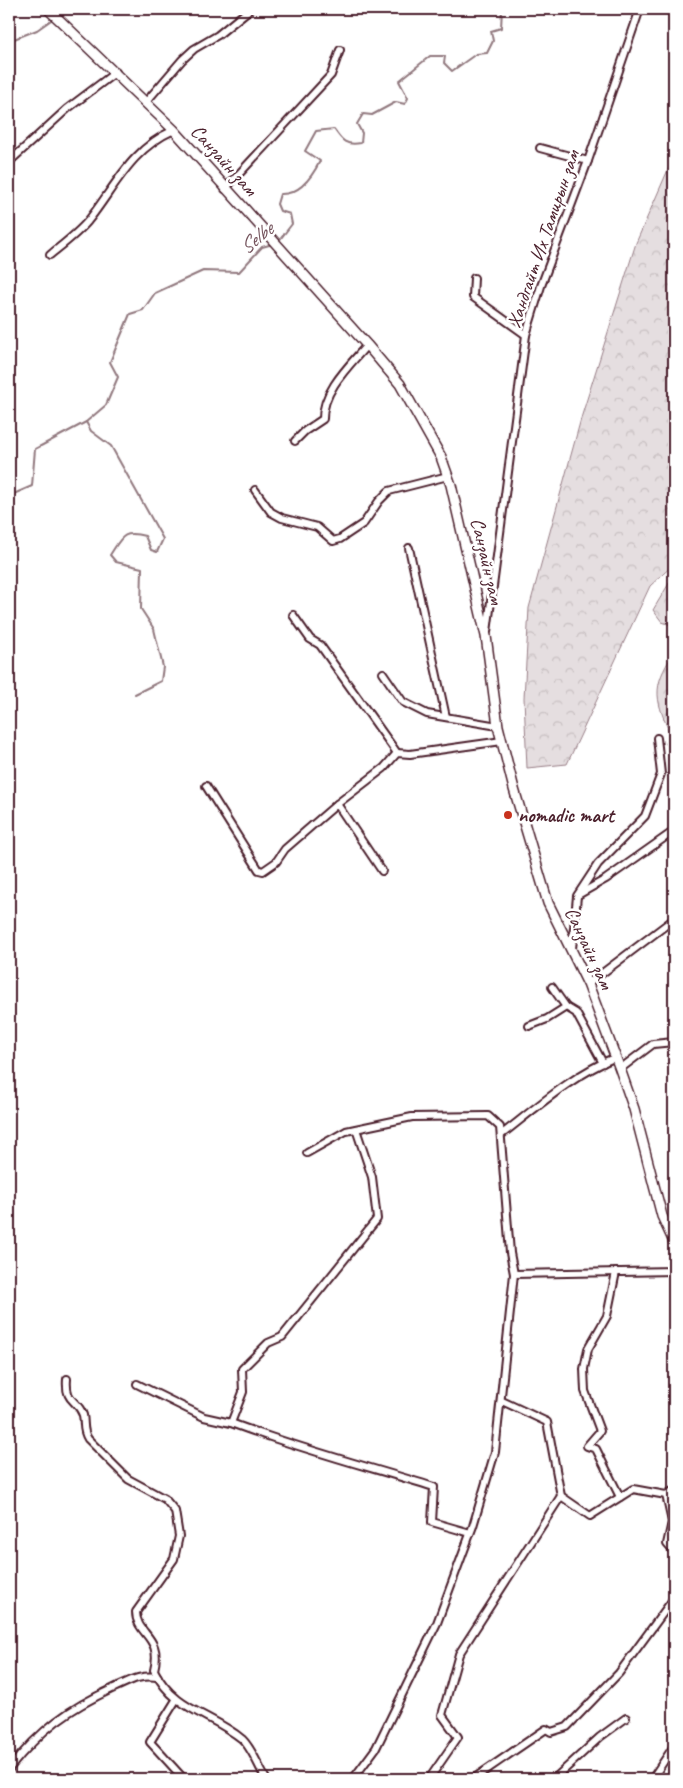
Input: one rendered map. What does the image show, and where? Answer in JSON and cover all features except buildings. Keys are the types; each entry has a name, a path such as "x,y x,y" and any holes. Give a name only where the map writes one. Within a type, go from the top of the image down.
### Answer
{"main road":[{"name":"Санзайн зам","path":"50,10 174,130 367,345 400,384 441,457 448,476 486,636 498,726 548,903 588,984 616,1057 636,1115 662,1216 674,1242"}],"street":[{"path":"146,102 182,60 218,35 250,9"},
{"name":"Хандгайт Их Тамирын зам","path":"486,636 526,335 541,286 588,161 640,9"},
{"path":"225,189 330,75 340,50"},
{"path":"9,162 68,108 116,72"},
{"path":"50,254 88,221 111,186 147,146 174,130"},
{"path":"540,148 588,161"},
{"path":"474,278 473,297 526,335"},
{"path":"295,441 305,431 323,419 323,410 327,398 367,345"},
{"path":"255,490 271,512 282,518 317,528 331,540 336,540 364,523 379,501 389,491 448,476"},
{"path":"409,548 446,717"},
{"path":"293,614 310,639 320,645 397,753"},
{"path":"383,673 403,702 427,714 498,726"},
{"path":"572,950 577,896 598,864 645,816 661,774 657,738"},
{"path":"397,753 410,754 502,742"},
{"path":"206,786 259,870 263,870 276,862 285,849 337,804 384,768 397,753"},
{"path":"337,804 382,871"},
{"path":"577,896 606,879 674,831"},
{"path":"588,984 674,919"},
{"path":"552,987 566,1007 576,1013 603,1063"},
{"path":"529,1026 547,1019 566,1007"},
{"path":"620,1069 653,1044 674,1042"},
{"path":"501,1135 552,1095 616,1057"},
{"path":"307,1153 346,1131 412,1117 488,1116 497,1123 501,1135 510,1253 514,1274 502,1401 495,1452 470,1533 437,1623 376,1748 353,1779"},
{"path":"231,1423 243,1392 242,1368 268,1343 282,1337 377,1219 372,1177 356,1129"},
{"path":"514,1274 674,1271"},
{"path":"616,1272 607,1316 588,1349 583,1380 589,1406 600,1430 586,1446 596,1449 620,1497"},
{"path":"67,1379 66,1390 82,1415 83,1431 88,1439 128,1479 165,1499 175,1511 179,1536 174,1559 136,1612 136,1619 156,1649 158,1658 154,1670 176,1700 243,1740 266,1779"},
{"path":"137,1384 204,1416 231,1423 286,1444 314,1449 434,1487 432,1522 470,1533"},
{"path":"439,1779 431,1776 458,1737 442,1715 459,1654 561,1496 547,1422 502,1401"},
{"path":"561,1496 590,1516 633,1489 666,1496 674,1490"},
{"path":"666,1496 672,1522 667,1544 674,1552"},
{"path":"473,1779 546,1729 551,1732 567,1727 619,1673 674,1598"},
{"path":"9,1769 27,1746 60,1716 142,1676 158,1677"},
{"path":"176,1700 150,1742 184,1779"},
{"path":"554,1779 576,1762 600,1737 626,1718"},
{"path":"652,1779 674,1746"}],"green space":[{"path":"674,156 674,564 650,586 567,764 527,768 524,698 529,608 582,415 636,243"},
{"path":"674,575 674,626 662,622 653,610"},
{"path":"674,653 674,756 666,743 672,738 662,714 658,695 661,676"}],"waterway":[{"path":"57,15 64,9"},
{"name":"Selbe","path":"278,242 292,224 290,214 280,211 277,204 280,194 294,192 309,179 317,167 320,161 305,151 316,131 334,129 345,142 352,144 361,143 362,133 357,124 363,114 372,115 396,102 405,104 408,98 399,81 430,56 445,56 444,63 452,71 476,54 487,53 493,41 491,31 501,28 502,9"},
{"path":"9,41 37,30 54,18"},
{"name":"Selbe","path":"9,496 32,486 35,449 86,422 106,405 118,377 110,362 130,314 143,310 155,293 203,271 239,272 262,247 273,244"},
{"path":"86,422 91,431 111,446 163,539 157,552 151,550 145,536 137,534 123,536 110,555 116,562 142,568 141,609 154,629 163,667 161,681 135,694"}],"place":[{"name":"nomadic mart","path":"508,815"}]}
